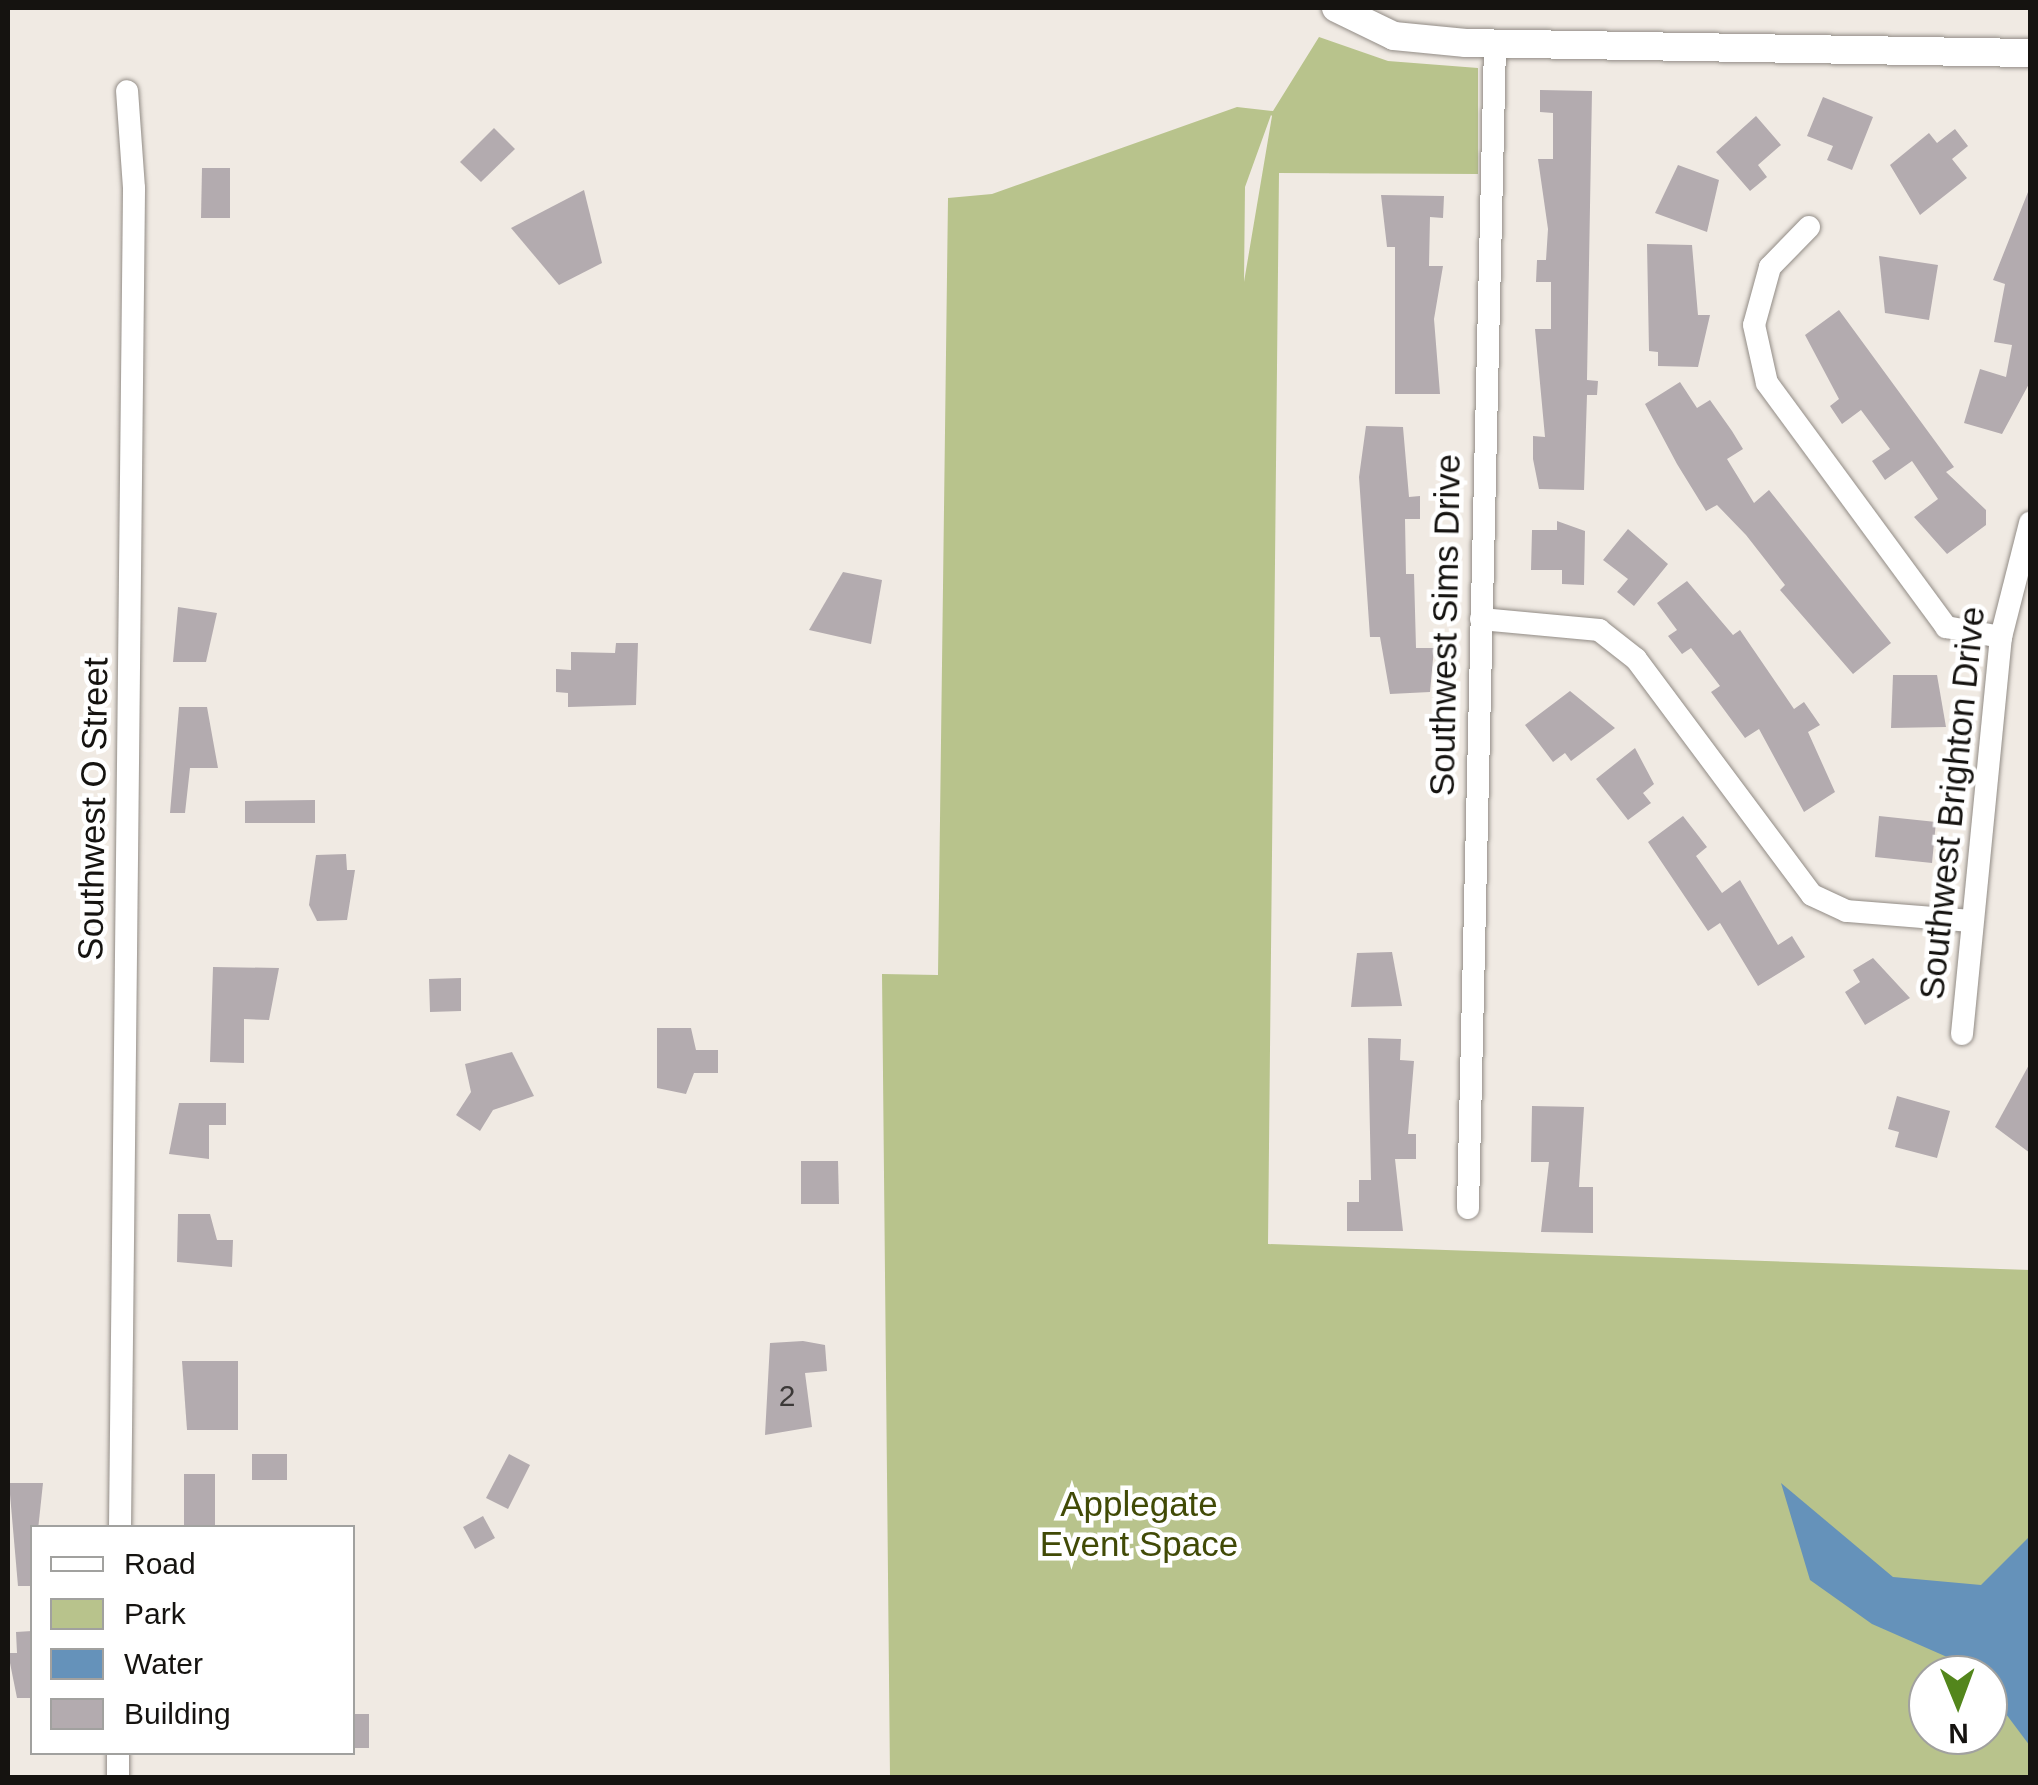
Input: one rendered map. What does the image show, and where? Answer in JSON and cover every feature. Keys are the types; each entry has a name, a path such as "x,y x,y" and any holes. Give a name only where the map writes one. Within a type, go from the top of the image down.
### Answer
{"street":[{"path":"1336,8 1394,36 1495,44 2025,51"},
{"name":"Southwest Sims Drive","path":"1468,1208 1495,44"},
{"name":"Southwest O Street","path":"120,1525 134,202 127,91"},
{"path":"1809,227 1770,267 1754,324 1767,383 1946,627 2001,637"},
{"name":"Southwest Brighton Drive","path":"1962,1034 1970,921 2001,637 2030,523"},
{"path":"1481,619 1599,630 1636,659 1812,895 1847,911 1970,921"}],"green space":[{"name":"Applegate Event Space","path":"1319,37 1388,61 1478,68 1478,174 1279,173 1268,1244 2030,1270 2030,1777 890,1777 882,974 938,975 948,198 992,194 1237,107 1273,111","holes":["1272,116 1244,282 1245,187"]}],"water":[{"path":"1781,1483 1893,1577 1981,1585 2030,1536 2030,1746 2008,1717 2008,1655 1943,1655 1872,1624 1810,1580"}],"building":[{"path":"1540,90 1592,91 1587,380 1598,381 1597,395 1587,395 1584,490 1539,489 1533,459 1533,436 1545,437 1535,329 1551,329 1551,282 1536,282 1537,260 1546,260 1548,229 1538,159 1553,159 1553,113 1540,112"},
{"path":"1823,97 1873,117 1852,170 1827,160 1833,146 1807,136"},
{"path":"1756,116 1781,145 1758,165 1767,177 1750,191 1716,152"},
{"path":"494,128 515,149 481,182 460,162"},
{"path":"1955,129 1968,146 1952,159 1967,178 1920,215 1890,165 1929,133 1937,143"},
{"path":"1678,165 1719,180 1707,232 1655,213"},
{"path":"202,168 230,168 230,218 201,218"},
{"path":"2030,187 2030,382 2002,434 1964,423 1980,369 2006,377 2012,345 1994,342 2005,284 1993,280"},
{"path":"584,190 602,263 559,285 511,228"},
{"path":"1381,195 1444,196 1443,218 1430,217 1429,266 1443,266 1434,319 1440,394 1395,394 1395,247 1387,247"},
{"path":"1647,244 1692,245 1698,315 1710,315 1698,367 1658,366 1658,352 1649,351"},
{"path":"1879,256 1938,265 1929,320 1885,313"},
{"path":"1839,310 1954,467 1946,472 1986,510 1986,525 1947,554 1914,517 1938,499 1912,461 1885,480 1872,461 1890,449 1861,410 1842,424 1830,406 1839,399 1805,335"},
{"path":"1680,382 1697,408 1710,400 1732,431 1743,449 1727,459 1754,503 1769,490 1891,643 1853,674 1780,590 1785,585 1746,535 1717,505 1706,511 1677,464 1645,404"},
{"path":"1366,426 1403,427 1409,497 1420,496 1420,519 1405,519 1406,574 1414,574 1416,648 1434,648 1430,692 1390,694 1380,637 1370,637 1359,477"},
{"path":"1557,521 1585,531 1584,585 1562,584 1562,570 1531,570 1532,530 1557,530"},
{"path":"1628,529 1668,564 1634,606 1617,592 1628,579 1603,560"},
{"path":"843,572 882,580 871,644 809,630"},
{"path":"1687,581 1733,635 1740,630 1794,709 1804,702 1820,725 1808,732 1835,792 1804,812 1759,729 1745,738 1711,692 1720,686 1691,648 1682,654 1668,636 1677,630 1657,603"},
{"path":"178,607 217,613 206,662 173,662"},
{"path":"616,643 638,643 636,705 568,707 568,693 556,692 556,669 571,670 571,652 615,653"},
{"path":"1893,675 1937,675 1946,727 1891,728"},
{"path":"1570,691 1615,728 1571,761 1565,753 1553,762 1525,725"},
{"path":"179,707 207,707 218,768 190,768 185,813 170,813"},
{"path":"1635,748 1654,784 1643,793 1651,803 1628,820 1596,779"},
{"path":"315,800 315,823 245,823 245,801"},
{"path":"1683,816 1707,847 1696,856 1722,893 1740,880 1778,945 1792,936 1805,957 1758,986 1720,923 1708,931 1648,842"},
{"path":"1879,816 1936,822 1932,863 1875,857"},
{"path":"346,854 347,870 355,870 347,920 317,921 309,905 316,855"},
{"path":"1392,952 1402,1006 1351,1007 1357,953"},
{"path":"1873,958 1910,998 1865,1025 1845,992 1860,982 1853,970"},
{"path":"213,967 279,968 269,1020 244,1019 244,1063 210,1062"},
{"path":"461,978 461,1011 430,1012 429,979"},
{"path":"657,1028 691,1028 696,1050 718,1050 718,1073 694,1073 686,1094 657,1088"},
{"path":"1368,1038 1401,1039 1400,1060 1414,1061 1408,1134 1416,1134 1416,1159 1395,1159 1403,1231 1347,1231 1347,1202 1359,1202 1359,1180 1371,1180"},
{"path":"512,1052 534,1096 493,1110 480,1131 456,1115 471,1092 465,1064"},
{"path":"2030,1063 2030,1153 1995,1127"},
{"path":"1897,1096 1950,1111 1937,1158 1895,1147 1899,1132 1888,1129"},
{"path":"179,1103 226,1103 226,1125 209,1125 209,1159 169,1154"},
{"path":"1532,1106 1584,1107 1579,1187 1593,1187 1593,1233 1541,1232 1549,1162 1531,1162"},
{"path":"801,1161 838,1161 839,1204 801,1204"},
{"path":"178,1214 210,1214 217,1240 233,1240 232,1267 177,1262"},
{"path":"803,1341 825,1345 827,1371 805,1373 812,1427 765,1435 770,1343"},
{"path":"182,1361 238,1361 238,1430 187,1430"},
{"path":"252,1454 287,1454 287,1480 252,1480"},
{"path":"509,1454 530,1465 508,1509 486,1498"},
{"path":"184,1474 215,1474 215,1525 184,1525"},
{"path":"9,1483 43,1483 39,1525 30,1525 30,1586 18,1586"},
{"path":"483,1516 495,1538 475,1549 463,1527"},
{"path":"30,1631 30,1698 17,1698 8,1653 17,1653 16,1632"},
{"path":"355,1714 369,1714 369,1748 355,1748"}]}
